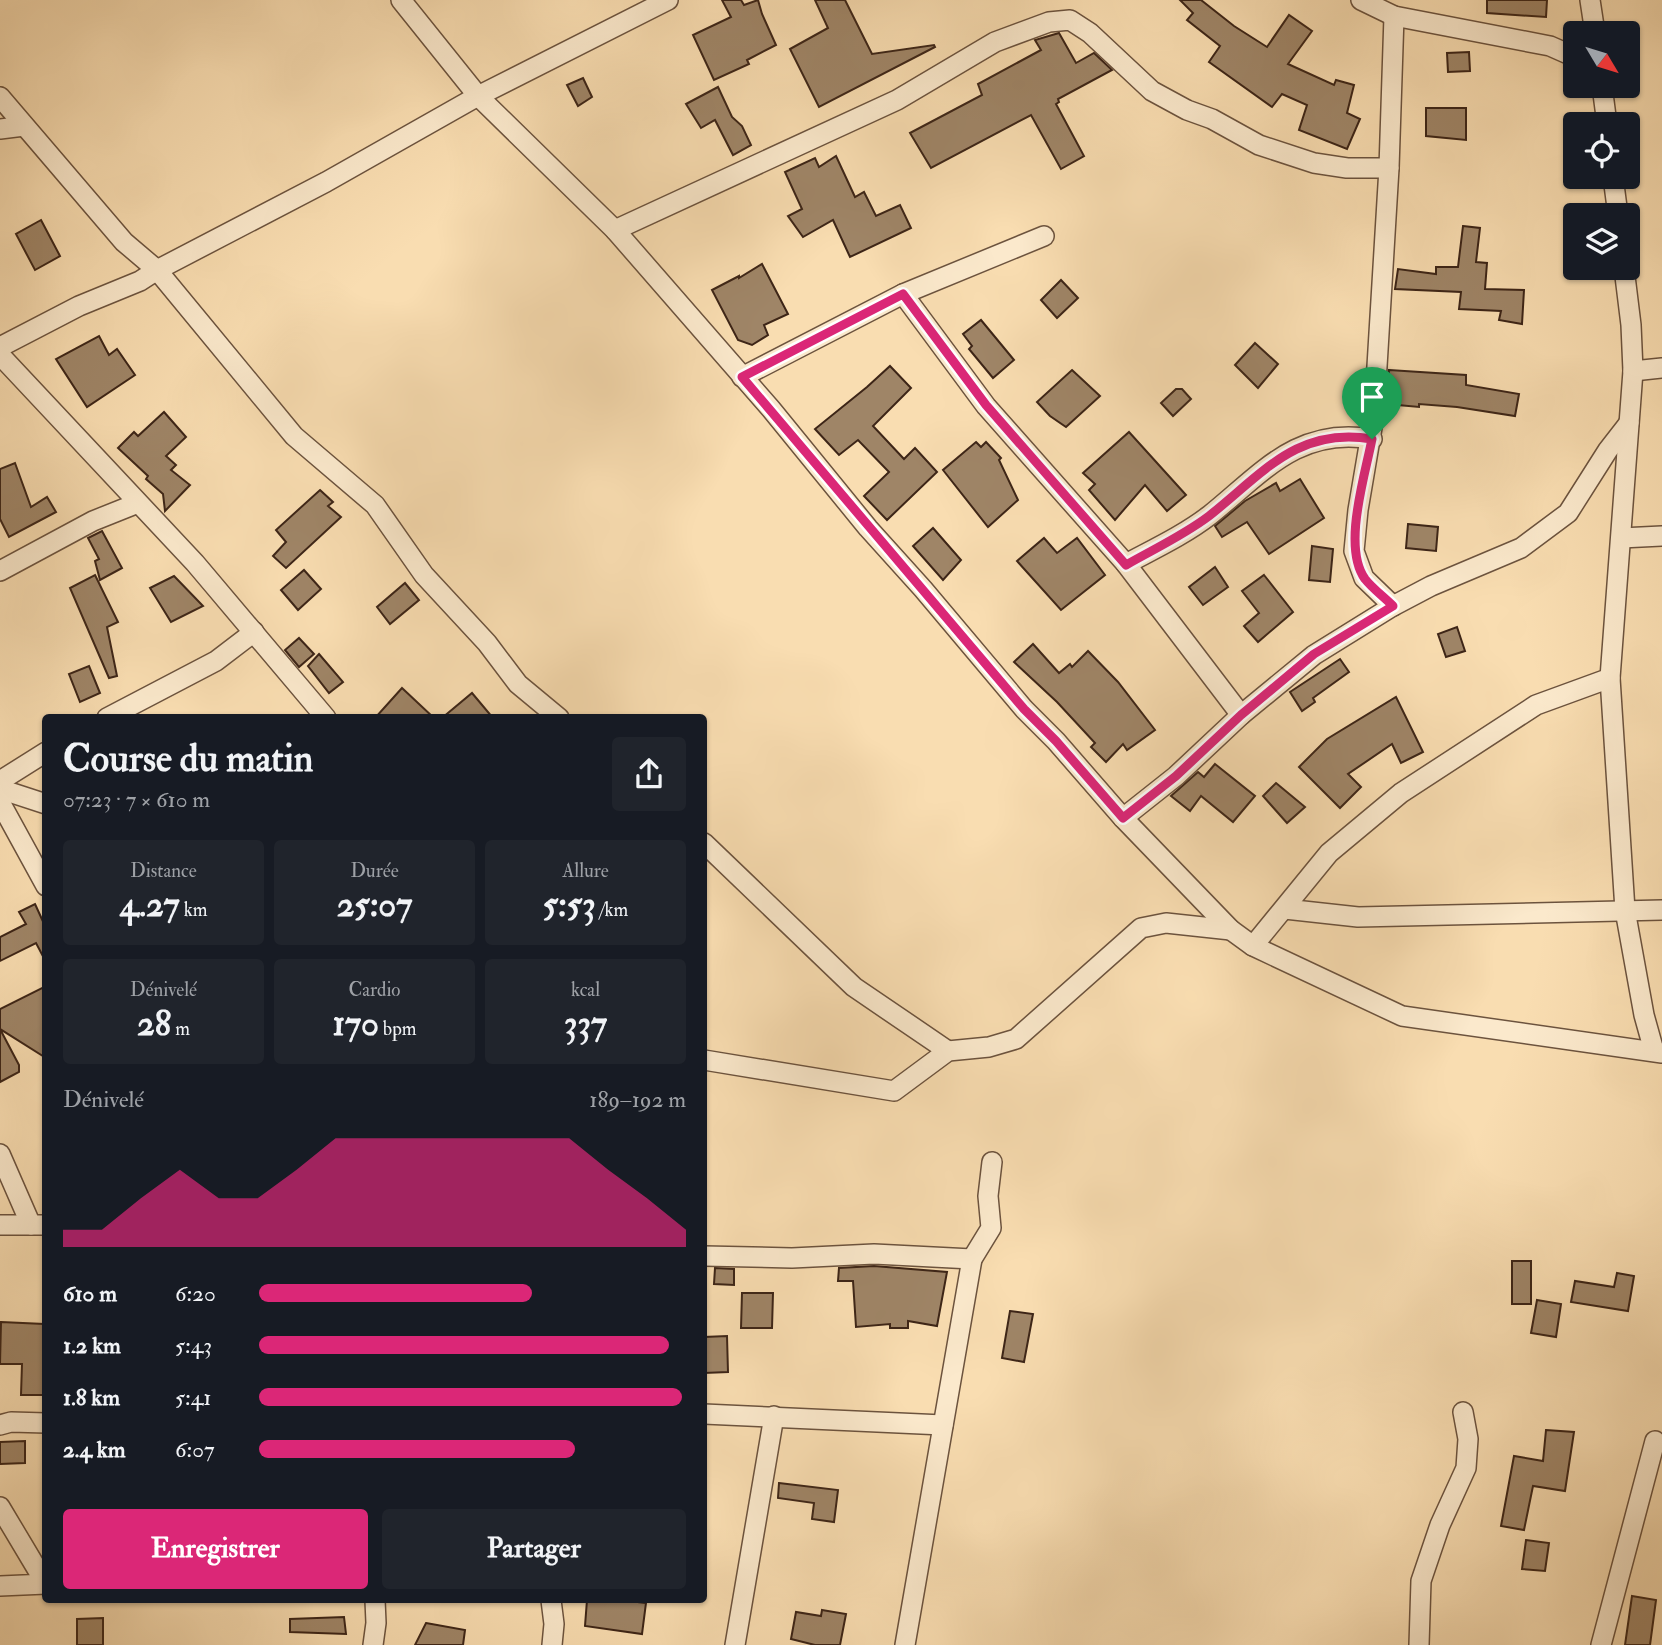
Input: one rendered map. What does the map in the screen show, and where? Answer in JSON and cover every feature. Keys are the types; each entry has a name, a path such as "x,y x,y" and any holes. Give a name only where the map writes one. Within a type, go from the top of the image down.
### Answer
{"street":[{"path":"401,0 478,96 615,230 1024,709 1056,741 1123,818 1231,930 1252,946 1402,1016 1658,1052 1644,1015 1625,910 1610,677 1633,371 1625,280"},
{"path":"0,347 79,306 140,281 327,182 478,96 668,0"},
{"path":"1361,0 1394,16 1550,46 1563,52"},
{"path":"1590,0 1593,21"},
{"path":"1393,606 1364,578 1354,551 1358,510 1372,439 1389,168 1394,16"},
{"path":"615,230 897,100 995,42 1049,22 1070,20 1090,33 1152,91 1259,145 1347,168 1389,168"},
{"path":"0,97 124,242 157,270 294,436 375,505 424,575 487,643 518,684 554,714"},
{"path":"0,129 24,126"},
{"path":"742,377 903,294 1044,236"},
{"path":"903,294 986,405 1126,565 1241,715"},
{"path":"0,355 195,563 323,714"},
{"path":"1633,371 1662,368"},
{"path":"1123,818 1176,776 1241,715 1314,654 1431,586 1521,548 1567,513 1629,423"},
{"path":"1126,565 1208,517 1277,459 1334,436 1352,435 1372,439"},
{"path":"0,571 93,521 138,503"},
{"path":"1621,538 1662,536"},
{"path":"115,714 216,661 254,632"},
{"path":"1252,946 1329,853 1401,793 1536,705 1610,677"},
{"path":"0,781 42,755"},
{"path":"0,789 42,803"},
{"path":"0,802 42,879"},
{"path":"707,846 854,987 948,1051"},
{"path":"1284,909 1358,917 1662,910"},
{"path":"707,1060 894,1091 948,1051 989,1047 1016,1039 1141,928 1166,923 1231,930"},
{"path":"0,1154 38,1225 0,1225"},
{"path":"905,1645 972,1259 991,1228 989,1196 992,1162"},
{"path":"707,1255 792,1258 874,1254 972,1259"},
{"path":"1419,1645 1421,1581 1440,1525 1466,1468 1468,1439 1462,1412"},
{"path":"707,1414 943,1426"},
{"path":"735,1645 774,1416"},
{"path":"0,1425 11,1422 42,1423"},
{"path":"1601,1645 1655,1441"},
{"path":"0,1507 42,1577"},
{"path":"0,1586 42,1584"},
{"path":"373,1645 375,1603"},
{"path":"551,1603 554,1623 552,1645"}],"building":[{"path":"722,0 741,0 744,5 758,0 776,45 747,60 749,64 714,80 693,35 731,17"},
{"path":"815,0 845,0 872,54 935,47 819,107 790,49 828,28"},
{"path":"1180,0 1201,0 1267,47 1289,15 1312,31 1288,64 1334,85 1336,80 1354,85 1347,113 1360,119 1347,149 1299,130 1307,105 1282,94 1272,107 1209,62 1220,46 1187,20 1193,13"},
{"path":"1487,0 1547,0 1546,17 1487,13"},
{"path":"1059,33 1076,63 1094,53 1112,70 1058,99 1056,104 1084,156 1061,169 1031,115 931,168 910,133 982,95 978,84 1041,50 1035,40"},
{"path":"1469,52 1470,71 1448,72 1447,53"},
{"path":"583,78 592,97 578,106 567,85"},
{"path":"718,87 732,117 742,126 751,145 733,155 715,120 701,128 686,104"},
{"path":"1426,108 1466,108 1466,140 1426,136"},
{"path":"836,156 855,197 864,192 876,216 900,205 911,228 850,257 833,220 803,237 788,216 802,209 785,172 815,158 819,167"},
{"path":"41,220 60,256 35,270 16,234"},
{"path":"1463,226 1480,228 1476,262 1487,263 1485,289 1524,290 1522,324 1499,320 1501,311 1459,309 1461,292 1395,289 1398,269 1436,274 1436,267 1458,267"},
{"path":"762,264 788,314 764,325 768,335 752,345 738,340 712,290"},
{"path":"1061,280 1078,298 1057,318 1041,300"},
{"path":"981,320 1014,360 993,378 969,349 972,346 963,334"},
{"path":"99,336 109,355 117,349 135,375 87,407 56,359"},
{"path":"1255,343 1278,364 1258,388 1235,365"},
{"path":"890,366 911,388 873,426 904,459 915,448 937,472 887,520 864,496 889,472 858,440 839,455 815,429"},
{"path":"1072,370 1100,396 1066,427 1050,416 1037,402"},
{"path":"1389,370 1466,375 1466,385 1519,394 1515,416 1457,407 1387,404"},
{"path":"1176,389 1182,389 1191,399 1173,416 1161,403"},
{"path":"164,412 186,437 166,456 176,465 171,470 190,485 165,511 163,494 118,448 134,432 138,436"},
{"path":"1129,432 1186,495 1167,511 1145,485 1115,520 1089,490 1095,484 1083,473"},
{"path":"976,442 981,447 986,442 1001,458 999,460 1018,500 988,527 943,470"},
{"path":"15,463 31,507 47,497 56,512 9,537 0,519 0,469"},
{"path":"1300,479 1324,518 1269,554 1247,522 1222,537 1215,526 1245,501 1276,483 1280,491"},
{"path":"320,490 333,502 328,506 341,517 286,568 273,556 286,542 276,530"},
{"path":"1408,524 1438,527 1436,551 1406,548"},
{"path":"933,528 961,560 943,580 913,546"},
{"path":"102,531 122,568 100,580 95,561 99,559 88,538"},
{"path":"1044,538 1057,553 1077,538 1105,575 1061,610 1017,561"},
{"path":"1312,546 1333,549 1330,582 1309,580"},
{"path":"1215,567 1228,587 1203,605 1189,587"},
{"path":"304,570 321,589 298,610 281,590"},
{"path":"95,575 118,622 107,627 117,676 109,678 70,588"},
{"path":"1264,575 1293,612 1258,642 1244,626 1259,613 1242,591"},
{"path":"174,576 203,606 171,622 150,588"},
{"path":"405,583 419,600 390,624 377,607"},
{"path":"1457,627 1465,651 1446,657 1438,634"},
{"path":"299,638 314,654 299,667 285,650"},
{"path":"1033,644 1059,673 1070,664 1072,667 1088,651 1118,682 1155,730 1127,750 1123,744 1106,762 1091,747 1095,743 1057,702 1014,662"},
{"path":"319,654 343,682 329,693 308,666"},
{"path":"1340,659 1349,672 1313,698 1315,702 1302,711 1290,692"},
{"path":"89,666 100,693 80,702 69,674"},
{"path":"402,688 430,714 379,714"},
{"path":"472,693 490,714 447,714"},
{"path":"1396,697 1423,752 1401,763 1392,744 1348,774 1361,787 1340,808 1299,767 1327,739"},
{"path":"1215,764 1255,796 1233,822 1201,796 1190,811 1171,796 1198,772 1204,777"},
{"path":"1276,783 1305,807 1287,823 1263,796"},
{"path":"35,904 42,919 42,954 36,943 0,961 0,937 26,924 19,912"},
{"path":"42,988 42,1055 0,1029 0,1009"},
{"path":"0,1029 19,1065 19,1072 0,1082"},
{"path":"1512,1261 1531,1261 1531,1304 1512,1304"},
{"path":"874,1266 947,1272 937,1326 908,1321 908,1328 890,1328 890,1324 856,1327 853,1281 838,1281 839,1268"},
{"path":"715,1268 734,1269 734,1285 714,1284"},
{"path":"1617,1273 1634,1276 1628,1311 1571,1302 1575,1281 1614,1287"},
{"path":"742,1293 773,1293 772,1328 741,1328"},
{"path":"1537,1300 1561,1304 1556,1337 1531,1333"},
{"path":"1010,1311 1033,1314 1024,1362 1002,1358"},
{"path":"1,1322 42,1324 42,1395 21,1395 22,1364 0,1364"},
{"path":"727,1336 728,1372 707,1373 707,1337"},
{"path":"1546,1430 1574,1432 1565,1491 1533,1486 1524,1530 1501,1526 1514,1456 1543,1461"},
{"path":"25,1441 25,1463 0,1464 0,1442"},
{"path":"779,1483 838,1490 834,1522 812,1519 814,1503 778,1498"},
{"path":"1526,1540 1549,1543 1545,1571 1522,1569"},
{"path":"1632,1596 1656,1600 1650,1645 1625,1645"},
{"path":"587,1603 646,1603 642,1634 585,1626"},
{"path":"822,1610 846,1614 840,1645 815,1645 791,1639 796,1612 821,1616"},
{"path":"344,1617 346,1634 290,1632 290,1619"},
{"path":"103,1618 103,1645 77,1645 77,1619"},
{"path":"426,1623 465,1630 463,1645 415,1645"}],"route":[{"path":"903,294 986,405 1126,565 1208,517 1277,459 1334,436 1352,435 1372,439 1358,510 1354,551 1364,578 1393,606 1314,654 1241,715 1176,776 1123,818 1056,741 1024,709 742,377 903,294"}]}
